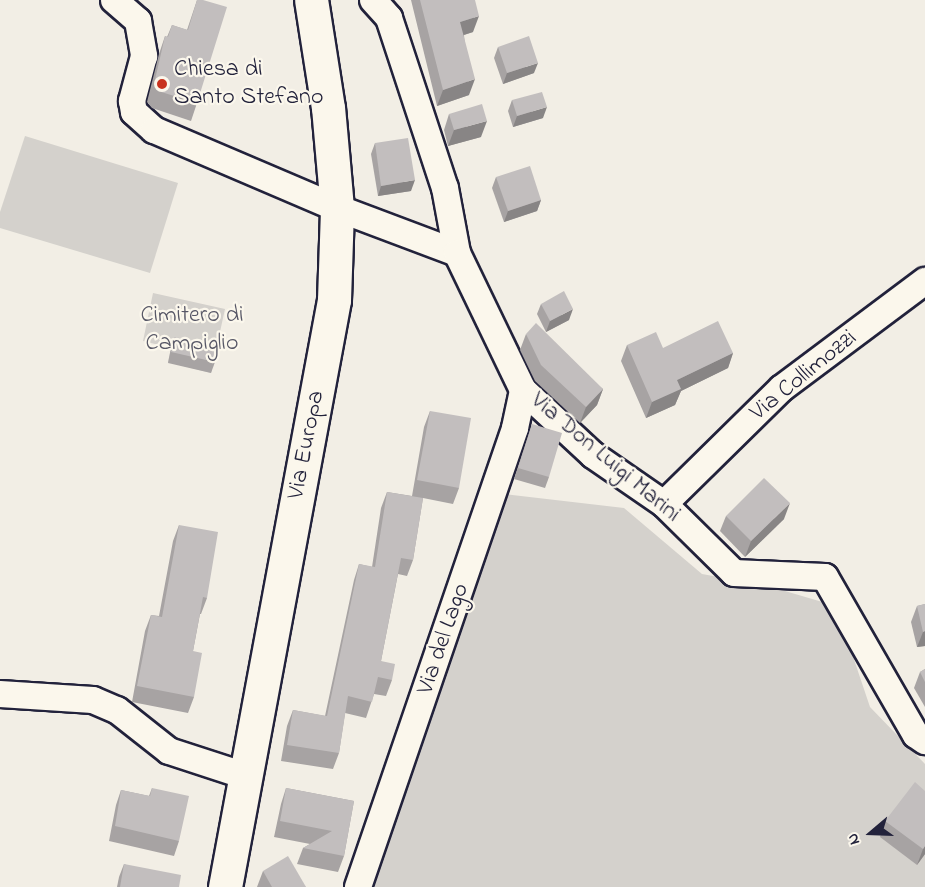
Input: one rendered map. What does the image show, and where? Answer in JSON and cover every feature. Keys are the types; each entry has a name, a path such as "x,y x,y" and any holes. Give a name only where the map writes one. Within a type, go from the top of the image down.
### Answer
{"main road":[{"name":"Via Europa","path":"225,887 334,300 337,208 311,0"}],"street":[{"path":"114,0 138,21 143,37 144,56 132,101 140,117 154,130 337,208 457,253"},
{"name":"Via Don Luigi Marini","path":"373,0 389,18 445,188 457,253 523,390 593,455 664,504 734,573 825,577 916,735 925,741"},
{"name":"Via Collimozzi","path":"664,504 782,388 925,281"},
{"name":"Via del Lago","path":"358,887 515,428 523,390"},
{"path":"0,694 93,700 117,710 169,751 246,776"}],"green space":[{"path":"25,136 178,183 150,273 0,228 0,212"},
{"name":"Cimitero di Campiglio","path":"153,293 225,309 211,373 168,362 171,348 143,341"},
{"path":"504,494 624,508 702,574 768,586 836,606 870,707 925,764 925,887 368,887"}],"building":[{"path":"197,0 227,7 197,103 158,91 154,84 165,36 168,37 172,25 188,30"},
{"path":"420,0 475,0 479,16 460,22 475,79 443,90"},
{"path":"529,36 538,63 507,73 498,47"},
{"path":"542,92 547,107 517,116 512,100"},
{"path":"482,104 487,121 454,130 449,114"},
{"path":"408,138 415,180 381,186 375,143"},
{"path":"530,166 541,200 508,211 496,177"},
{"path":"564,291 573,309 550,321 541,304"},
{"path":"718,321 733,353 677,380 681,389 652,402 627,345 656,332 663,348"},
{"path":"536,323 603,389 586,407 541,365 526,334"},
{"path":"175,337 218,347 215,362 171,352"},
{"path":"430,411 471,418 459,488 417,480"},
{"path":"532,424 562,433 549,477 518,468"},
{"path":"764,478 790,503 751,541 726,516"},
{"path":"387,492 423,498 413,560 401,558 381,661 395,664 392,680 378,677 372,702 348,696 339,753 287,745 293,710 327,716 359,564 375,567"},
{"path":"179,525 218,532 207,598 203,597 193,651 202,653 194,697 137,686 151,615 162,617"},
{"path":"925,604 925,631 923,632 917,606"},
{"path":"925,669 925,682 920,672"},
{"path":"915,782 925,791 925,846 923,849 885,821"},
{"path":"152,788 189,796 179,841 115,826 121,790 150,796"},
{"path":"286,788 354,801 344,856 303,848 332,831 280,821"},
{"path":"288,856 306,887 272,887 263,871"},
{"path":"124,864 181,875 179,887 120,887"}],"place":[{"name":"Chiesa di Santo Stefano","path":"162,84"}]}
